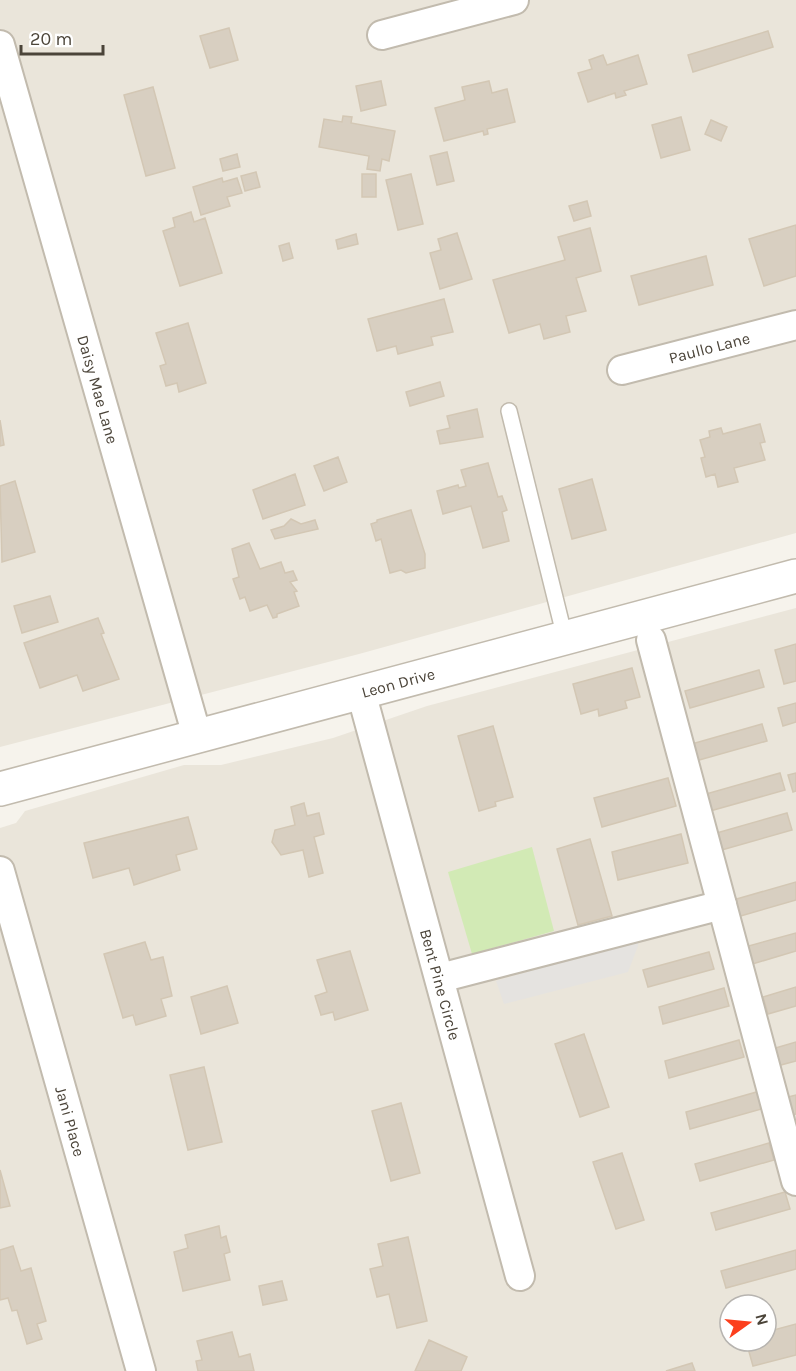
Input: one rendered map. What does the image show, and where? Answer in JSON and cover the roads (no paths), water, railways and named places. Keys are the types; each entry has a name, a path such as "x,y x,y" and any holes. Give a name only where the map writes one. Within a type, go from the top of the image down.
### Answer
{"street":[{"path":"382,35 514,0"},
{"name":"Daisy Mae Lane","path":"0,45 197,736"},
{"name":"Paullo Lane","path":"622,370 796,325"},
{"name":"Leon Drive","path":"0,789 565,638 649,626 796,576"},
{"path":"649,626 796,1181"},
{"name":"Bent Pine Circle","path":"361,692 520,1276"},
{"name":"Jani Place","path":"0,871 141,1371"},
{"path":"440,978 722,905"}],"lane":[{"path":"509,411 565,638"}]}
